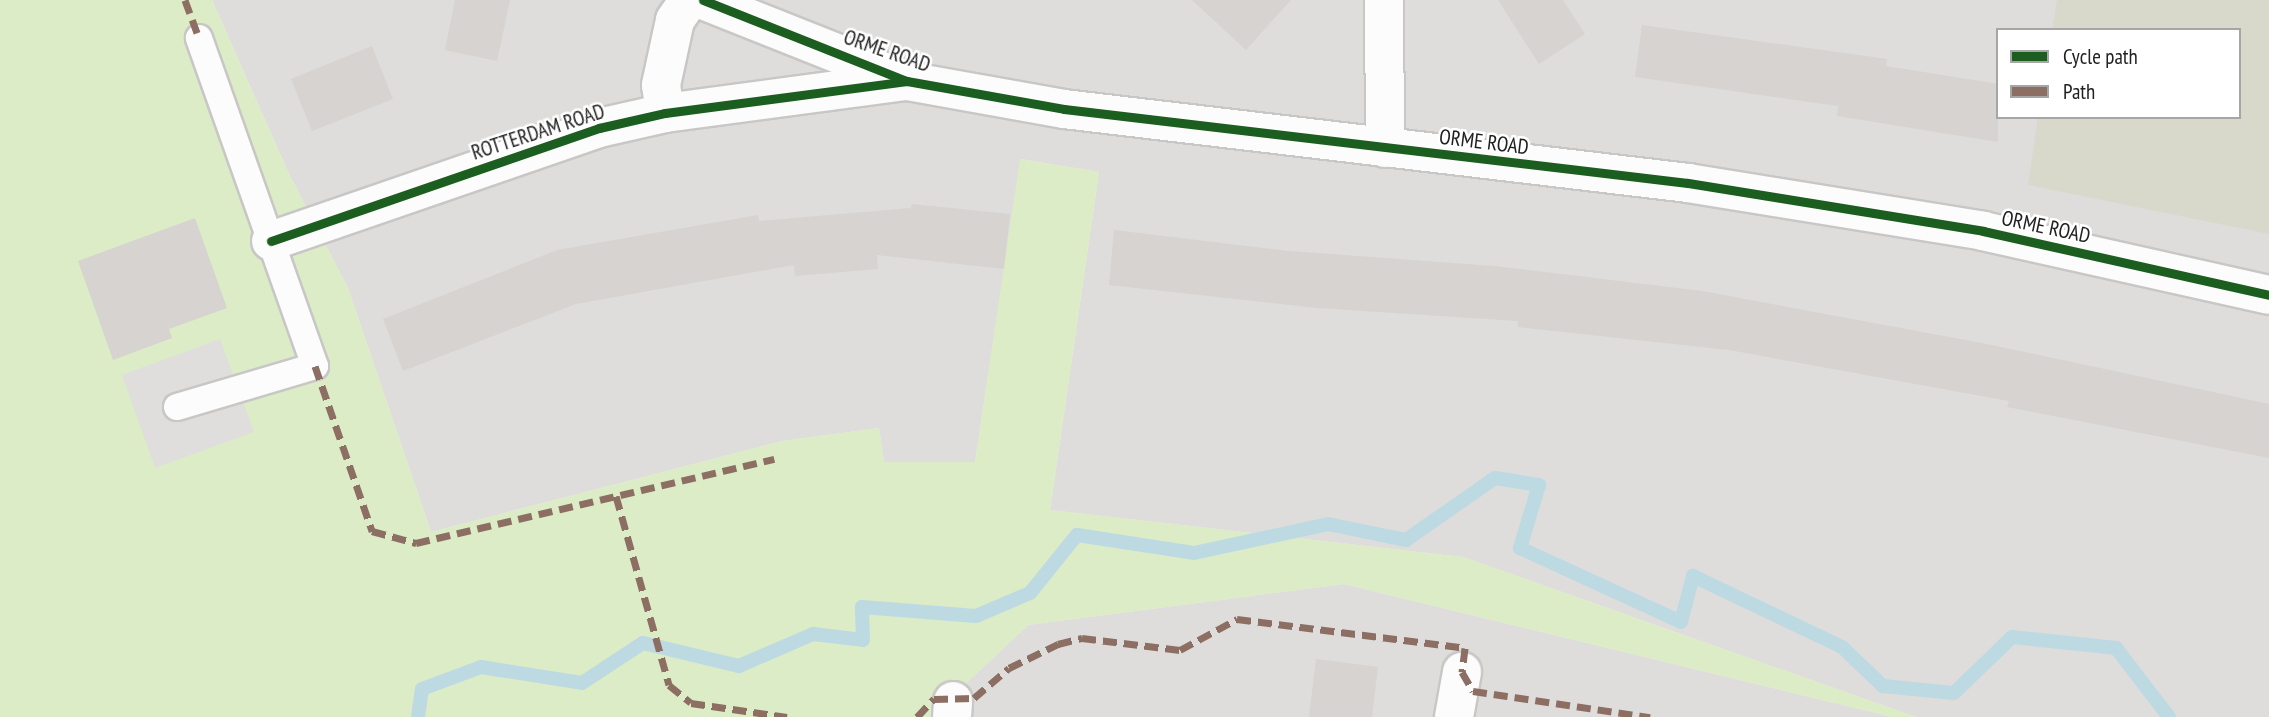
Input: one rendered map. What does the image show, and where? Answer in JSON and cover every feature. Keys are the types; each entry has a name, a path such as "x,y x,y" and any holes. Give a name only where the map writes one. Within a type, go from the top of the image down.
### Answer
{"street":[{"path":"665,113 661,85 674,20 688,0"},
{"name":"ORME ROAD","path":"703,0 907,81 1064,109 1688,183 1956,227 2269,295"},
{"path":"1384,0 1385,148"},
{"name":"ROTTERDAM ROAD","path":"271,241 599,128 665,113 907,81"},
{"path":"1454,717 1462,672"}],"lane":[{"path":"177,408 315,366 199,38"}],"shaded area":[{"path":"212,0 2269,0 2269,717 1916,717 1463,557 1050,510 1099,172 1021,159 975,462 884,462 879,428 782,441 431,532 348,288 289,174"},
{"path":"2057,0 2269,0 2269,234 2028,185 2038,119 2241,119 2241,28 2052,28"},
{"path":"220,339 254,432 155,468 122,375"},
{"path":"1344,584 1892,717 930,717 1028,625"}],"green space":[{"path":"0,0 212,0 289,174 348,288 431,532 782,441 879,428 884,462 975,462 1020,159 1099,172 1050,510 1463,557 1916,717 1892,717 1344,584 1028,625 930,717 0,717"}],"building":[{"path":"455,0 510,0 497,61 445,50"},
{"path":"1192,0 1291,0 1246,50"},
{"path":"1498,0 1563,0 1585,34 1539,64"},
{"path":"1642,25 1887,59 1886,66 1996,84 1998,142 1837,116 1838,106 1635,77"},
{"path":"372,46 393,99 312,131 291,79"},
{"path":"912,204 1010,214 1004,269 877,255 878,269 795,276 794,265 576,304 403,371 383,319 557,250 758,215 759,221 911,208"},
{"path":"195,218 227,308 169,329 172,338 113,360 78,261"},
{"path":"1114,230 1289,251 1494,266 1702,291 1987,344 2269,404 2269,458 2007,407 2009,401 1729,350 1518,327 1518,321 1317,308 1109,285"},
{"path":"1316,659 1378,667 1372,717 1309,717"}],"waterway":[{"path":"418,717 422,689 481,667 582,683 643,643 739,666 813,634 863,640 862,607 976,616 1030,593 1077,535 1194,553 1328,524 1406,540 1495,478 1539,485 1520,548 1681,622 1693,576 1842,647 1883,686 1954,693 2012,637 2116,648 2169,717"}],"marked path":[{"path":"185,0 199,38"},
{"path":"315,366 372,531 416,543 774,459"},
{"path":"616,496 669,685 691,703 787,717"},
{"path":"917,717 934,699 974,698 1009,668 1058,644 1082,638 1180,650 1237,619 1465,648 1462,672 1473,691 1650,717"}],"cycle path":[{"path":"703,0 907,81 1064,109 1688,183 1983,231 2269,295"},
{"path":"271,241 599,128 665,113 907,81"}]}
